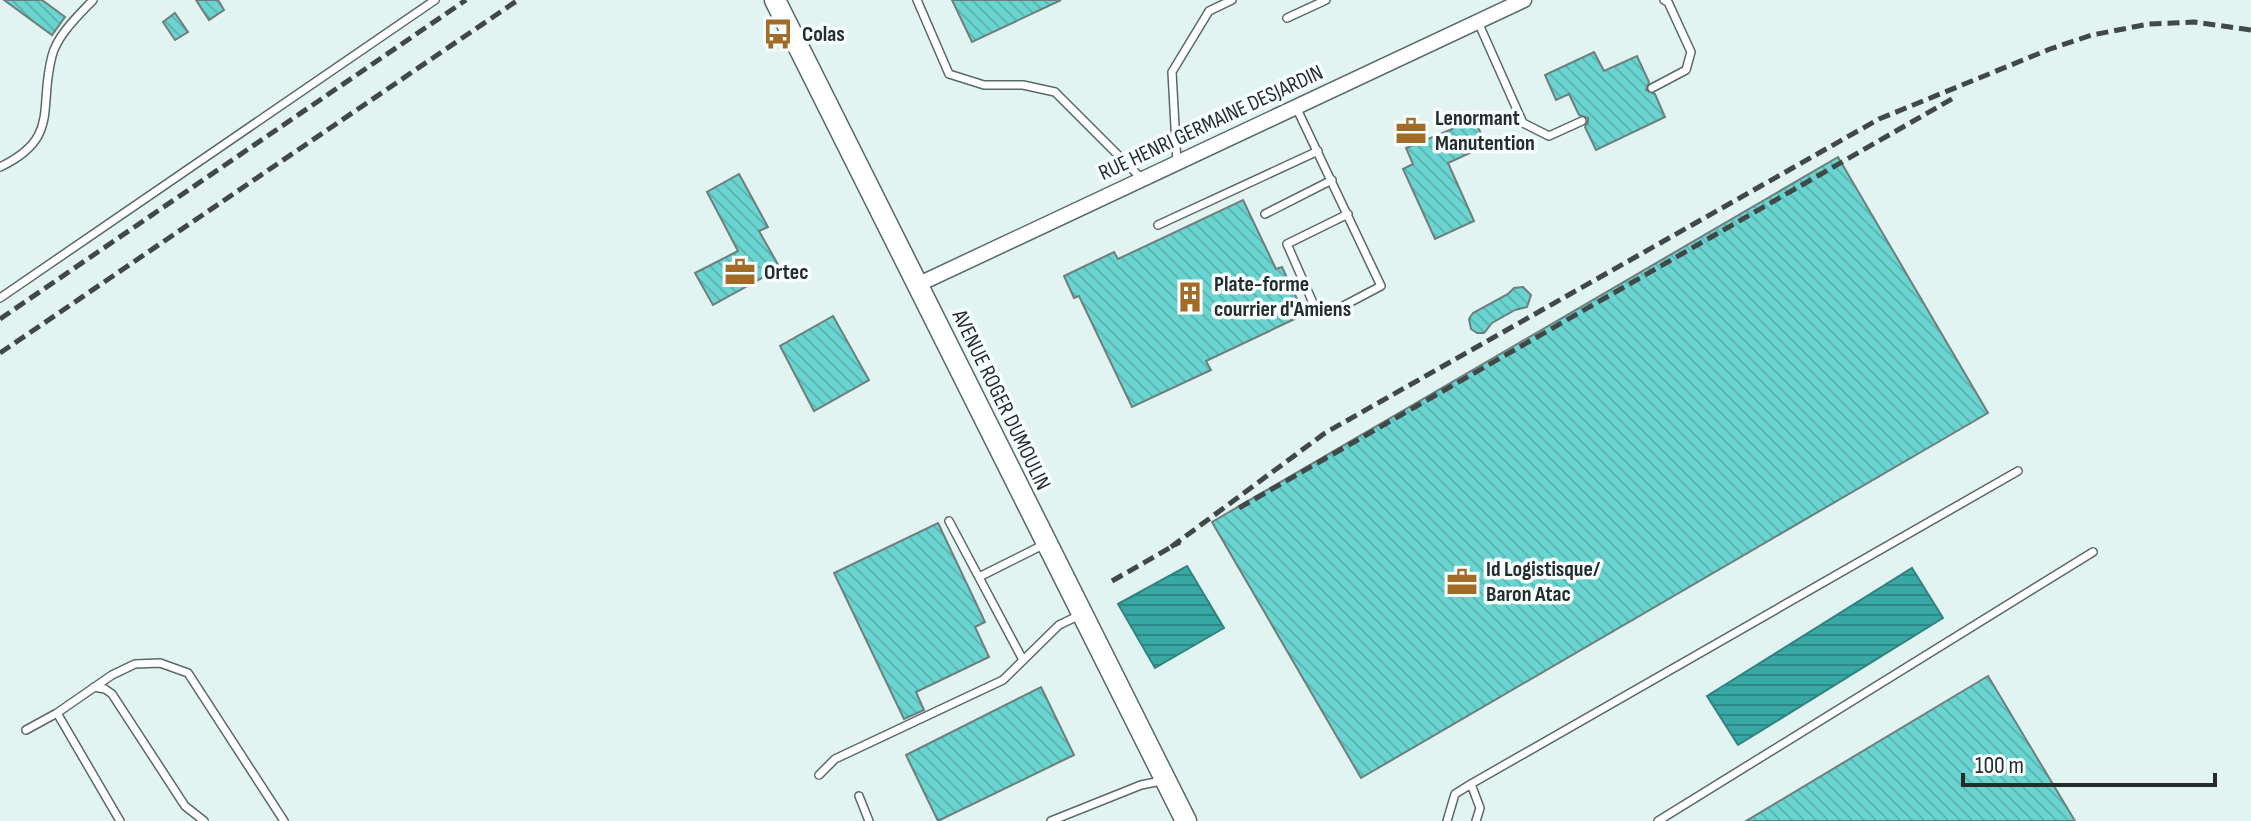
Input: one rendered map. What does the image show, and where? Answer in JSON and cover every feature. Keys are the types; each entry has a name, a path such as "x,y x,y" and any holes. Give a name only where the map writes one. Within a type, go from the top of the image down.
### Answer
{"main road":[{"name":"AVENUE ROGER DUMOULIN","path":"775,0 1186,821"}],"street":[{"name":"RUE HENRI GERMAINE DESJARDIN","path":"917,285 1524,0"}],"lane":[{"path":"0,167 31,149 43,128 52,53 93,0"},
{"path":"0,298 435,0"},
{"path":"917,0 949,74 984,85 1023,85 1055,92 1142,179"},
{"path":"1177,163 1172,72 1209,11 1232,0"},
{"path":"1287,18 1326,0"},
{"path":"1652,88 1686,70 1691,52 1668,2 1664,0"},
{"path":"1478,22 1523,123 1549,136 1582,121"},
{"path":"1296,107 1332,180 1348,214 1381,286 1328,314 1317,312 1287,244 1348,214"},
{"path":"1158,225 1318,151"},
{"path":"1265,214 1332,180"},
{"path":"1447,821 1455,794 1471,784 2018,471"},
{"path":"949,521 1023,660"},
{"path":"979,577 1046,543"},
{"path":"1658,821 2093,552"},
{"path":"819,775 835,759 1003,680 1059,625 1082,615"},
{"path":"26,730 135,664 160,663 188,673 284,821"},
{"path":"94,687 112,694 185,806 204,821"},
{"path":"57,713 120,821"},
{"path":"1051,821 1141,785 1166,780"},
{"path":"1471,784 1480,808 1476,821"},
{"path":"859,796 869,821"}],"water":[{"path":"1187,566 1224,628 1155,668 1118,604"},
{"path":"1912,568 1943,618 1738,745 1707,696"}],"building":[{"path":"4,0 42,0 65,17 52,35"},
{"path":"196,0 218,0 224,10 209,20"},
{"path":"952,0 1061,0 972,42"},
{"path":"175,13 188,32 175,40 163,22"},
{"path":"1594,52 1604,71 1637,56 1649,82 1646,90 1655,94 1665,117 1596,150 1585,127 1588,118 1579,115 1569,94 1556,100 1545,75"},
{"path":"1474,120 1487,145 1448,163 1474,221 1435,239 1403,169 1413,164 1406,148"},
{"path":"1838,157 1988,413 1361,778 1212,522"},
{"path":"739,174 768,227 759,231 780,268 713,305 695,273 738,251 707,192"},
{"name":"Plate-forme courrier d'Amiens","path":"1243,200 1276,269 1282,267 1298,301 1292,304 1299,317 1206,361 1211,370 1132,407 1079,296 1074,298 1064,276 1114,252 1118,259"},
{"path":"1523,287 1531,295 1527,307 1492,323 1484,333 1471,329 1469,319 1473,313 1514,288"},
{"path":"833,316 869,380 814,411 780,346"},
{"path":"938,523 985,622 975,627 989,657 916,692 924,710 904,719 834,573"},
{"path":"1988,676 2075,821 1746,821"},
{"path":"1041,687 1074,755 938,821 906,755"}],"railway":[{"path":"0,319 466,0"},
{"path":"0,353 518,0"},
{"path":"1171,547 1325,433 1879,119 2092,35 2149,24 2194,22 2251,30"},
{"path":"1239,508 1957,96"},
{"path":"1112,581 1180,542"}],"place":[{"name":"Colas","path":"778,34"},
{"name":"Lenormant Manutention","path":"1411,131"},
{"name":"Ortec","path":"740,272"},
{"name":"Plate-forme courrier d'Amiens","path":"1190,297"},
{"name":"Id Logistisque/ Baron Atac","path":"1462,582"}]}
